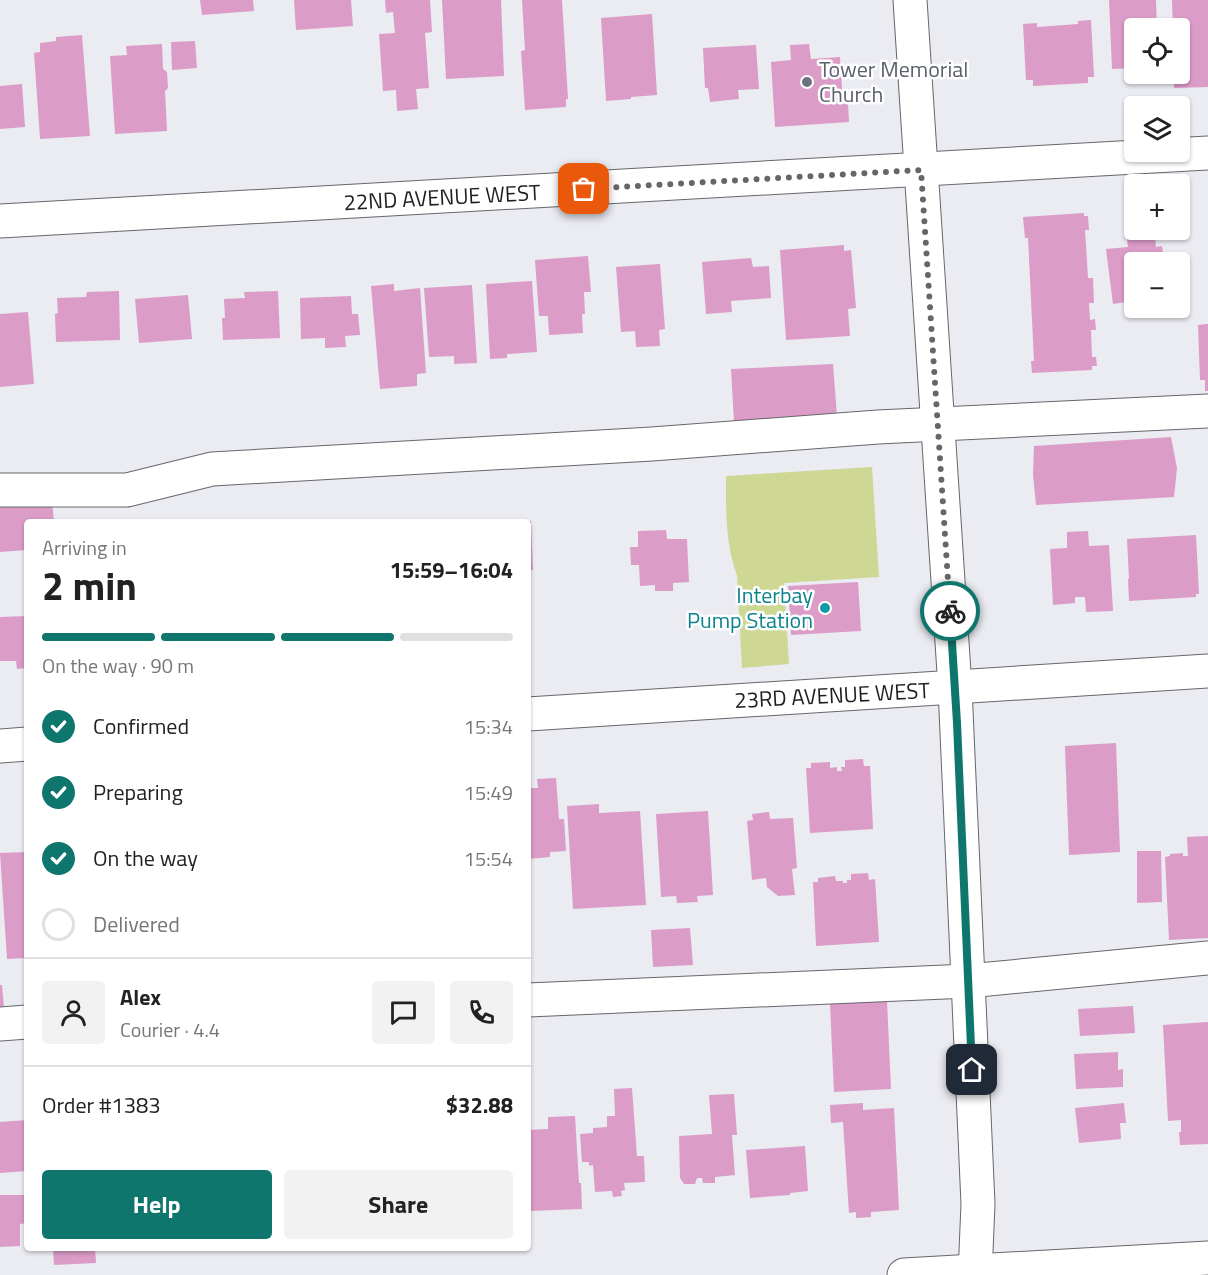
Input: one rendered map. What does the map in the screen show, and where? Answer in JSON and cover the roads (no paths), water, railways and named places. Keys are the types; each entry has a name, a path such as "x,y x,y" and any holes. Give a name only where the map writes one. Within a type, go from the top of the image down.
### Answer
{"street":[{"path":"910,0 955,688 978,1204 975,1273"},
{"name":"22ND AVENUE WEST","path":"0,221 1208,153"},
{"path":"0,490 127,490 212,469 652,444 938,424 1208,411"},
{"name":"23RD AVENUE WEST","path":"531,714 1208,671"},
{"path":"0,746 24,744"},
{"path":"531,1000 968,981 1208,958"},
{"path":"0,1024 24,1022"},
{"path":"904,1275 975,1273 1208,1258"}],"place":[{"name":"Tower Memorial Church","path":"807,82"},
{"name":"Interbay Pump Station","path":"825,608"}]}
